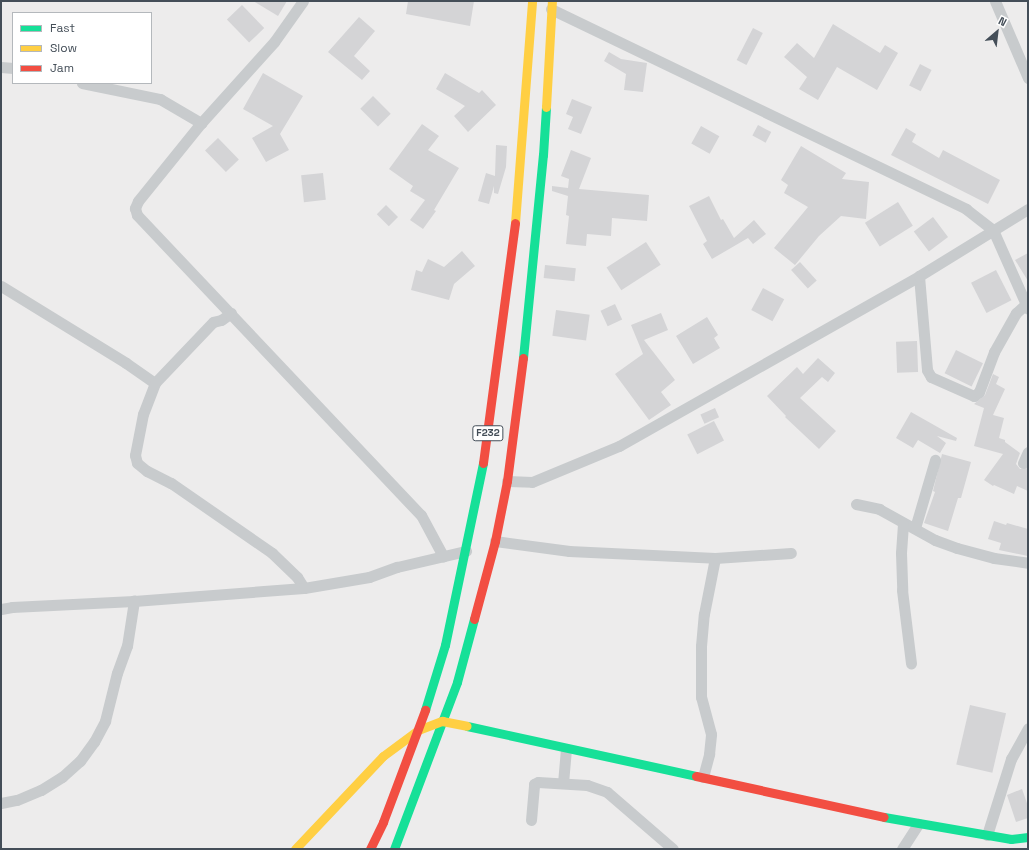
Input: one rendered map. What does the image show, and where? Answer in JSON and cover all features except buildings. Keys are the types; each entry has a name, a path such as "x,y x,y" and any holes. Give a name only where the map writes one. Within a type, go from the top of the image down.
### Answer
{"main road":[{"name":"F232","path":"370,849 383,822 418,730 445,645 466,551 483,464 514,234 532,1"},
{"name":"F232","path":"394,849 457,682 495,541 507,481 526,329 543,155 552,5"},
{"path":"295,849 384,756 418,730 442,721 918,824 1011,839 1028,837"}],"street":[{"path":"303,1 274,42 201,124 138,201 135,208 137,215 421,515 443,556"},
{"path":"994,1 1028,78"},
{"path":"552,5 966,209 993,230 1027,307 1016,313 997,346 979,392 974,396 931,377 926,370 919,276"},
{"path":"1,67 12,68"},
{"path":"87,84 160,99 201,124"},
{"path":"507,481 532,482 619,446 919,276 1028,209"},
{"path":"1,286 126,363 155,383"},
{"path":"231,314 221,320 213,322 155,383 143,414 135,455 136,463 147,471 171,484 272,553 297,576 304,588"},
{"path":"1023,463 1028,452"},
{"path":"915,528 935,460"},
{"path":"856,504 879,509 903,524 915,528 934,540 957,548 994,558 1028,563"},
{"path":"903,524 901,553 902,590 911,663"},
{"path":"495,541 569,551 715,558 791,553"},
{"path":"1,609 12,607 134,601 304,588 369,577 396,567 466,551"},
{"path":"703,777 709,754 710,734 701,697 701,646 704,614 715,558"},
{"path":"1,803 18,800 41,790 62,778 80,761 94,742 105,721 117,673 127,646 134,601"},
{"path":"987,835 1011,759 1028,728"},
{"path":"563,783 566,749"},
{"path":"531,820 534,784 538,782 587,785 607,792 673,849"},
{"path":"902,849 918,824"}],"traffic: fast":[{"path":"523,358 543,155 546,107"},
{"path":"425,710 445,645 483,463"},
{"path":"394,849 457,682 474,619"},
{"path":"467,726 696,776"},
{"path":"884,817 1011,839 1028,837"}],"traffic: slow":[{"path":"515,223 532,1"},
{"path":"546,107 552,1"},
{"path":"295,849 383,756 418,730 442,721 467,726"}],"traffic: jam":[{"path":"483,463 515,223"},
{"path":"474,619 495,541 507,481 523,358"},
{"path":"370,849 383,822 425,710"},
{"path":"696,776 884,817"}]}
